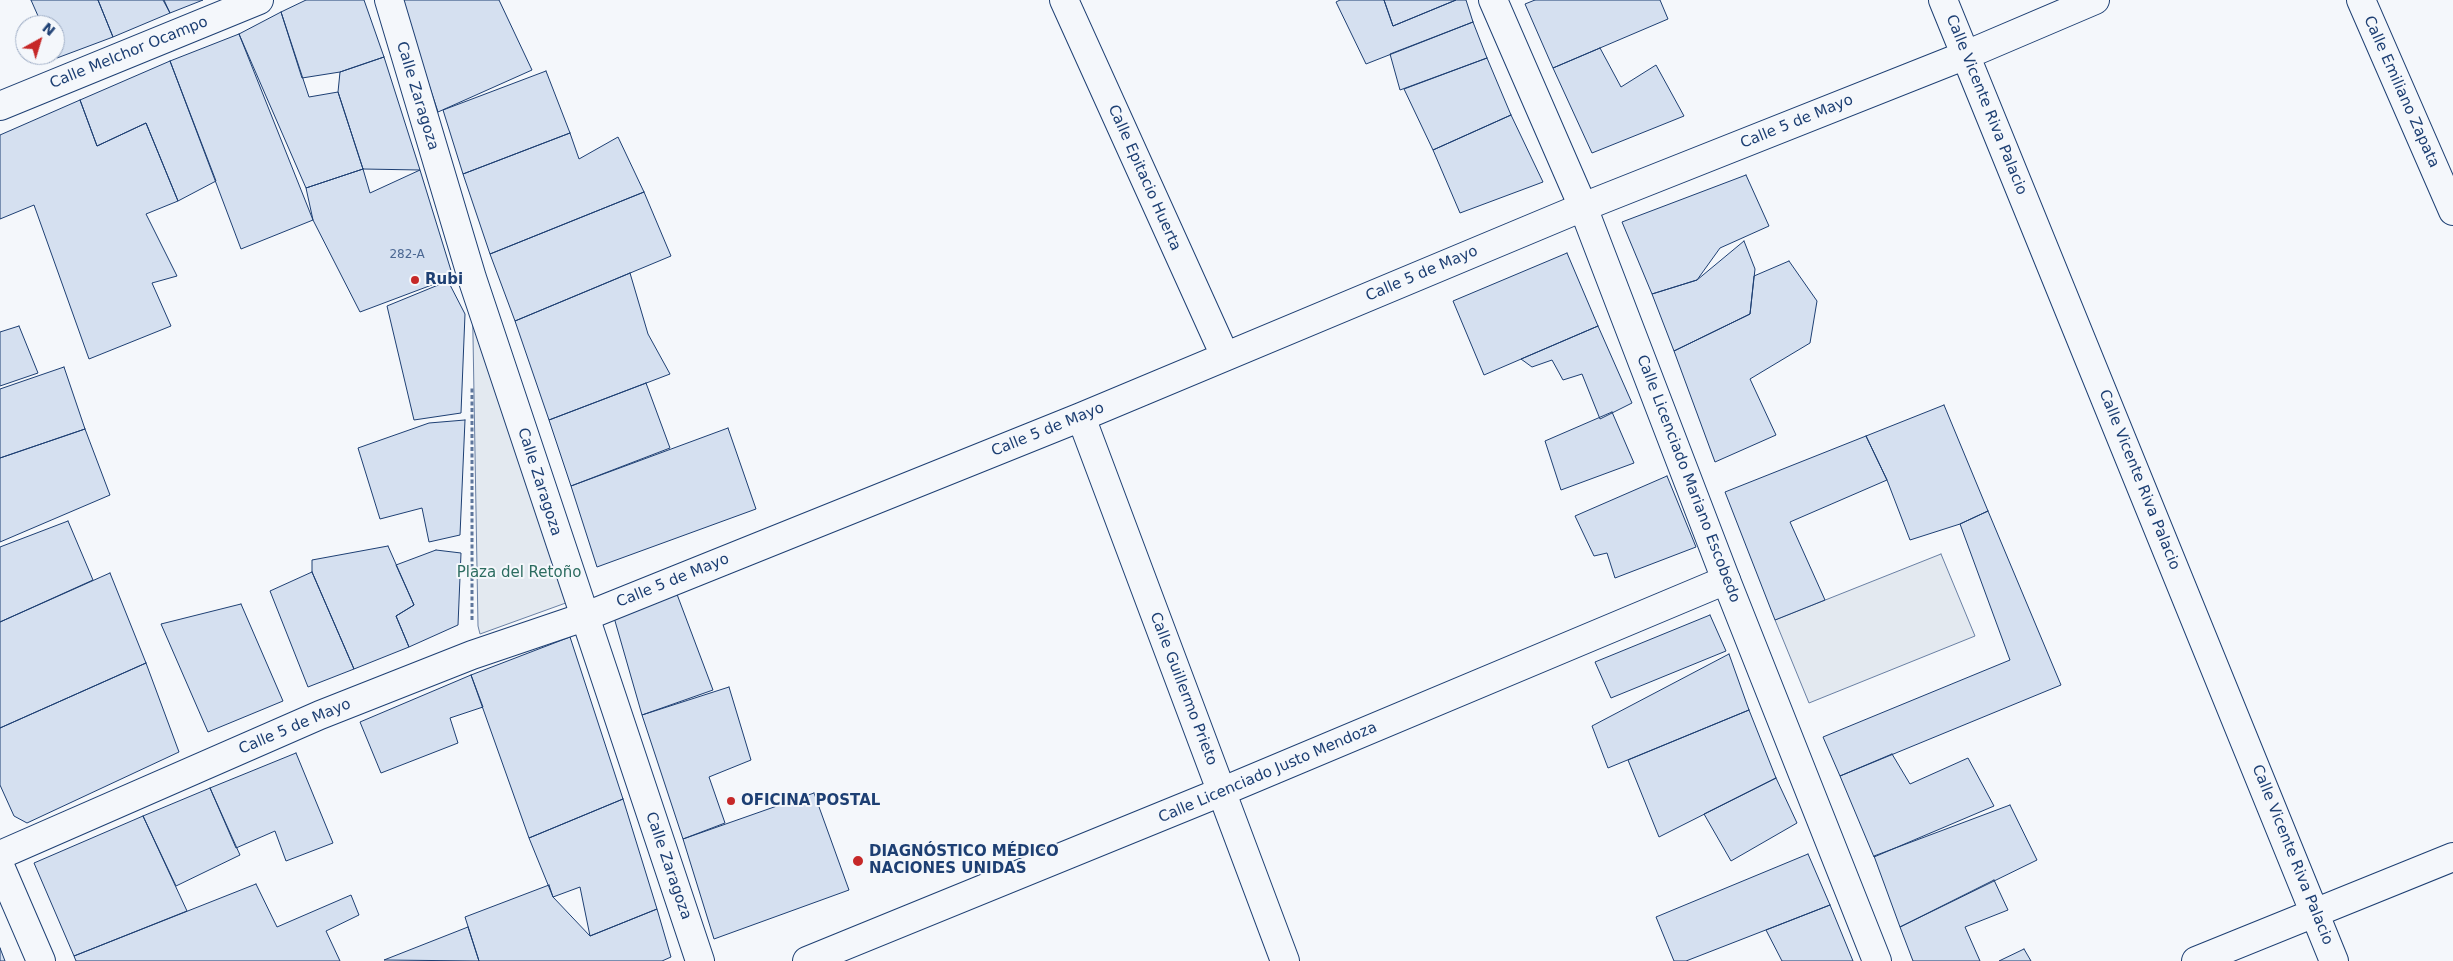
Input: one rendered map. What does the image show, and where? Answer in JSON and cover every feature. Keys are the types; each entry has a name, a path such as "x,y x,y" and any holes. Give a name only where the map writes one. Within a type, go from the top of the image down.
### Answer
{"street":[{"name":"Calle Melchor Ocampo","path":"0,106 259,0"},
{"name":"Calle Zaragoza","path":"389,0 472,278 700,961"},
{"name":"Calle Epitacio Huerta","path":"1064,0 1225,356"},
{"name":"Calle Licenciado Mariano Escobedo","path":"1493,0 1583,207 1726,580 1877,961"},
{"name":"Calle Vicente Riva Palacio","path":"1943,0 2316,912 2334,961"},
{"name":"Calle 5 de Mayo","path":"0,854 304,722 472,656 584,617 1081,417 1583,207 1966,55 2095,0"},
{"name":"Calle Emiliano Zapata","path":"2361,0 2453,211"},
{"name":"Calle Guillermo Prieto","path":"1081,417 1286,961"},
{"name":"Calle Licenciado Justo Mendoza","path":"807,961 1222,792 1726,580"},
{"path":"2196,961 2453,857"},
{"path":"0,866 40,961"}],"path":[{"path":"472,377 472,656"}],"green space":[{"name":"Plaza del Retoño","path":"472,278 574,600 480,634 478,626"},
{"path":"1941,554 1975,636 1809,703 1775,620"}],"building":[{"path":"31,0 98,0 113,37 65,55 65,15 38,15"},
{"path":"98,0 163,0 170,13 113,37"},
{"path":"164,0 203,0 170,13"},
{"path":"306,0 364,0 384,57 340,72 302,78 281,12"},
{"path":"401,0 499,0 532,70 438,112"},
{"path":"1340,0 1384,0 1393,26 1456,0 1466,0 1473,22 1366,64 1336,2"},
{"path":"1384,0 1456,0 1393,26"},
{"path":"1535,0 1660,0 1668,19 1553,68 1525,4"},
{"path":"281,12 309,97 338,92 363,169 306,188 239,34"},
{"path":"1473,22 1487,58 1400,90 1390,54"},
{"path":"239,34 313,220 241,249 170,61"},
{"path":"1600,48 1621,87 1656,65 1684,116 1592,153 1553,68"},
{"path":"384,57 420,170 363,169 338,92 340,72"},
{"path":"1487,58 1511,115 1433,150 1404,89"},
{"path":"170,61 216,181 178,201 146,123 97,146 80,100"},
{"path":"546,71 570,133 463,174 443,110"},
{"path":"80,100 97,146 146,123 178,201 146,214 177,276 152,283 171,326 89,359 34,205 0,219 0,135"},
{"path":"1511,115 1543,182 1460,213 1433,150"},
{"path":"570,133 579,159 618,137 644,192 490,254 463,174"},
{"path":"363,169 370,193 420,170 453,277 360,312 313,220 306,188"},
{"path":"1746,175 1769,226 1720,248 1697,280 1652,294 1622,222"},
{"path":"644,192 671,256 515,321 490,254"},
{"path":"1744,241 1755,269 1750,314 1674,351 1652,294 1697,280"},
{"path":"1567,253 1598,326 1484,375 1453,301"},
{"path":"1789,261 1817,301 1810,343 1750,379 1776,435 1715,462 1674,351 1750,314 1754,276"},
{"path":"630,273 648,334 670,374 549,420 515,321"},
{"path":"448,281 465,314 461,413 414,420 387,306"},
{"path":"19,326 38,373 0,386 0,332"},
{"path":"1598,326 1632,403 1600,419 1582,374 1563,380 1552,360 1532,367 1521,359"},
{"path":"64,367 85,429 0,458 0,389"},
{"path":"646,383 670,448 571,486 549,420"},
{"path":"1944,405 1988,511 1960,524 1910,540 1887,480 1866,436"},
{"path":"1612,412 1634,463 1561,490 1545,441"},
{"path":"465,420 460,535 429,542 422,508 380,519 358,448 429,423"},
{"path":"728,428 756,509 597,567 571,486"},
{"path":"85,429 110,495 0,542 0,458"},
{"path":"1866,436 1887,480 1790,522 1825,600 1775,620 1725,492"},
{"path":"1667,476 1696,547 1615,578 1607,553 1594,556 1575,516"},
{"path":"1988,511 2061,685 1840,776 1823,737 2010,660 1960,524"},
{"path":"68,521 93,580 0,622 0,547"},
{"path":"388,546 414,605 396,616 409,647 354,669 312,572 312,560"},
{"path":"436,550 461,553 458,625 409,647 396,616 414,605 396,565"},
{"path":"312,572 354,669 308,687 270,591"},
{"path":"110,573 146,663 0,728 0,622"},
{"path":"675,589 713,690 642,715 613,614"},
{"path":"241,604 283,701 208,732 161,624"},
{"path":"1710,615 1726,651 1611,698 1595,662"},
{"path":"570,637 623,799 529,838 471,675"},
{"path":"1729,654 1749,710 1608,768 1592,726"},
{"path":"146,663 179,752 27,823 14,816 0,785 0,728"},
{"path":"471,675 483,707 450,718 458,743 381,773 360,722"},
{"path":"729,687 751,760 709,777 725,823 683,839 642,715"},
{"path":"1749,710 1776,778 1659,837 1628,760"},
{"path":"296,753 333,843 286,861 275,831 236,848 210,788"},
{"path":"1892,754 1910,784 1968,758 1994,806 1874,857 1840,776"},
{"path":"1776,778 1797,823 1731,861 1704,814"},
{"path":"210,788 240,855 176,886 143,816"},
{"path":"814,793 849,890 714,939 683,839"},
{"path":"623,799 657,909 590,936 580,887 553,897 529,838"},
{"path":"2010,805 2037,860 1900,927 1874,856"},
{"path":"143,816 187,911 74,956 34,863"},
{"path":"1808,854 1830,905 1686,961 1674,961 1656,917"},
{"path":"1994,880 2008,910 1965,927 1980,961 1913,961 1900,927"},
{"path":"256,884 277,927 351,895 359,915 326,931 340,961 76,961 74,956"},
{"path":"549,885 553,897 590,936 657,909 671,957 662,961 479,961 465,917"},
{"path":"1830,905 1853,961 1782,961 1766,930"},
{"path":"468,927 479,961 384,960"},
{"path":"0,948 5,961 0,961"},
{"path":"2024,949 2031,961 1999,961"}],"place":[{"name":"Rubi","path":"415,280"},
{"name":"OFICINA POSTAL","path":"731,801"},
{"name":"DIAGNÓSTICO MÉDICO NACIONES UNIDAS","path":"858,861"}]}
